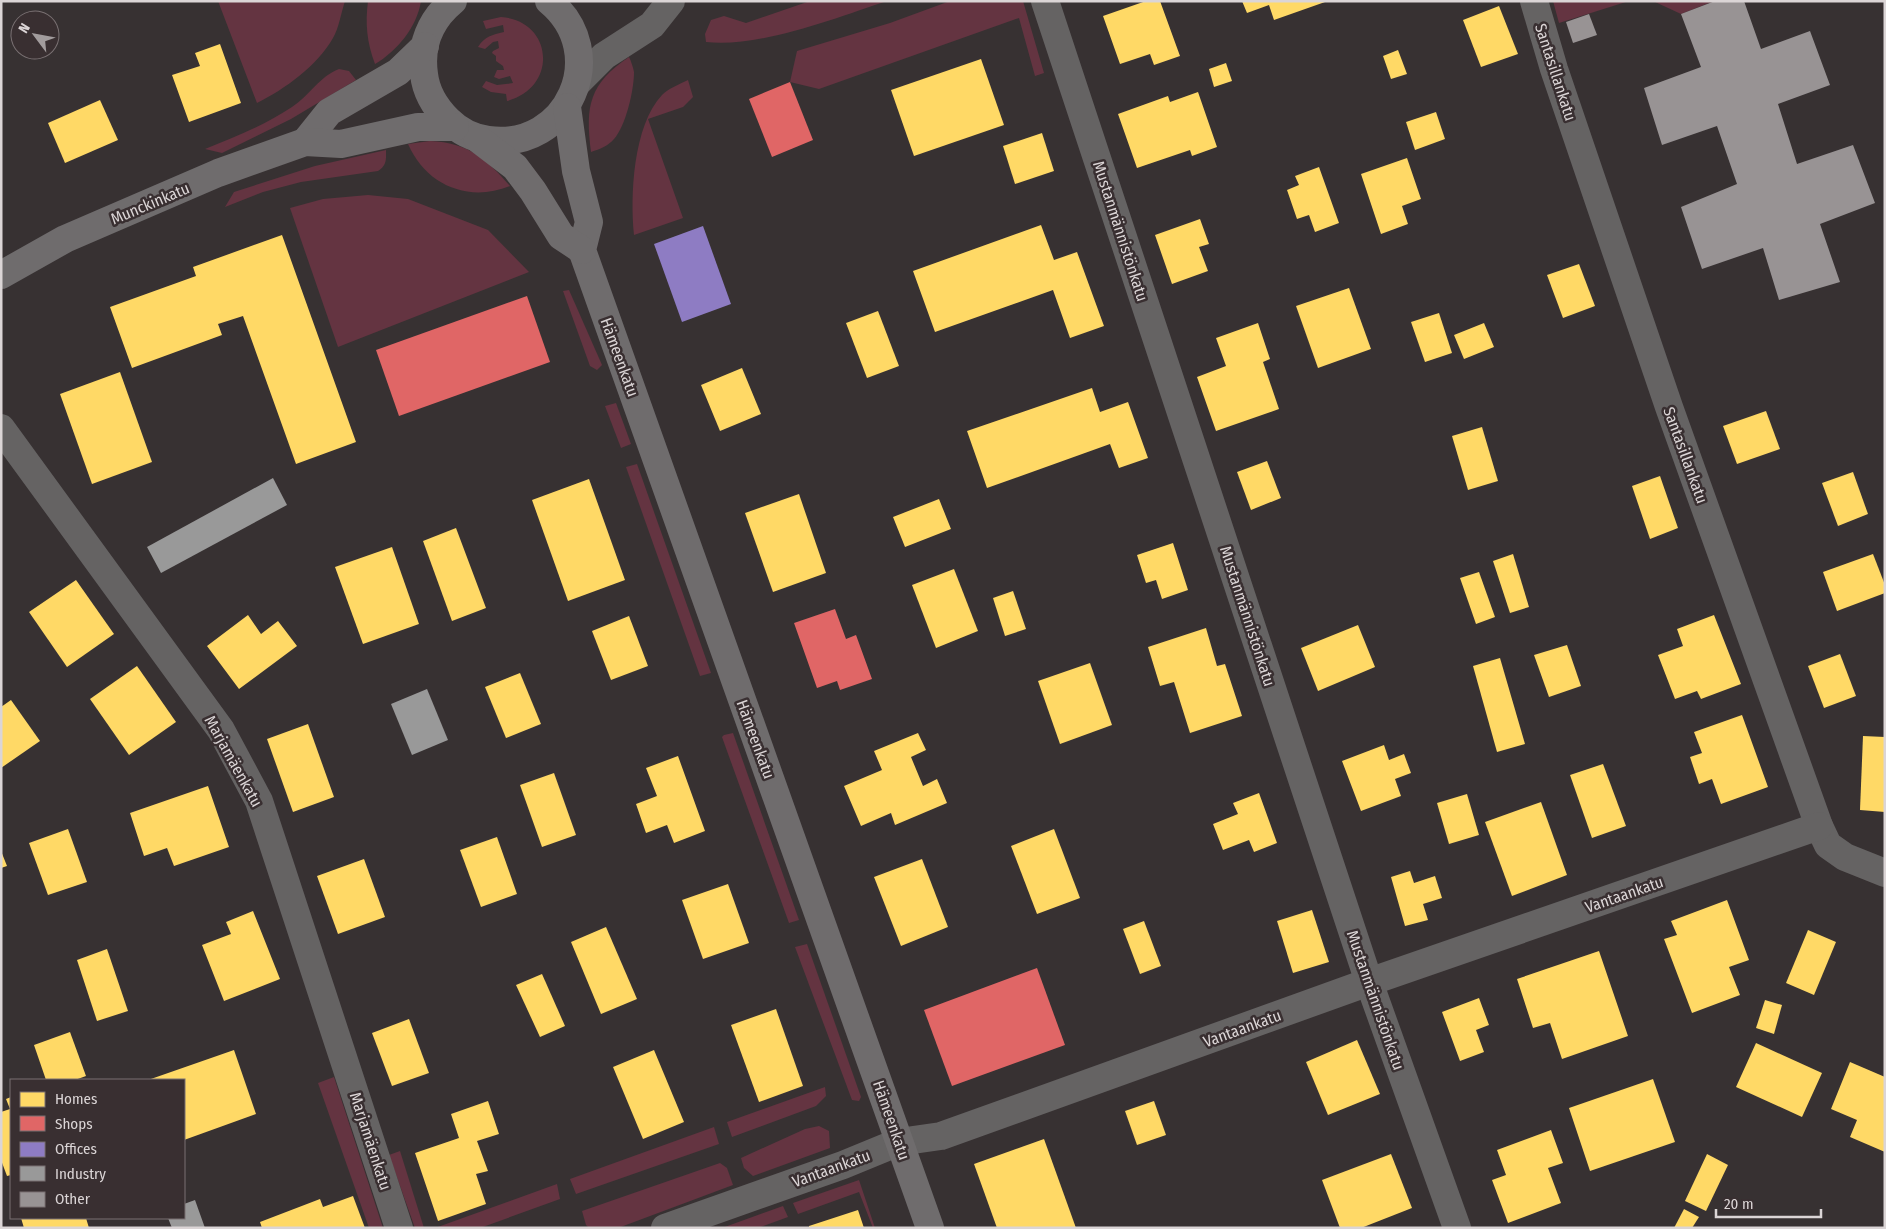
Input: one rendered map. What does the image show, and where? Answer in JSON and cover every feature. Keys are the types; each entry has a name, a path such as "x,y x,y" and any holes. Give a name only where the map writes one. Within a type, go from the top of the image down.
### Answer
{"main road":[{"path":"446,4 428,33 422,60 425,86 437,109 466,133 515,167 533,191 560,236 582,250 589,222 576,171 572,95 580,59 575,34 561,11 549,1"},
{"path":"305,142 329,112 398,72 425,46"},
{"name":"Munckinkatu","path":"1,276 65,239 218,173 305,142 341,144 418,126 466,133 503,142 528,137 550,125 572,95"},
{"name":"Hämeenkatu","path":"582,250 930,1228"}],"street":[{"path":"572,95 604,56 652,25 671,1"},
{"name":"Mustanmännistönkatu","path":"1045,1 1369,982 1457,1228"},
{"name":"Santasillankatu","path":"1534,1 1554,69 1669,407 1819,826 1828,845 1846,857 1885,873"},
{"name":"Marjamäenkatu","path":"1,428 221,730 259,801 399,1228"},
{"name":"Vantaankatu","path":"665,1228 843,1165 899,1142 941,1136 1369,982 1819,826"}],"shaded area":[{"path":"218,1 345,1 335,34 318,58 289,84 257,103"},
{"path":"368,1 421,1 415,20 405,37 391,52 375,64 367,33"},
{"path":"810,1 887,1 821,23 773,36 727,43 706,42 705,34 711,20 724,16 746,23"},
{"path":"950,1 1023,1 1044,73 1035,76 1019,18 819,89 790,82 797,51 890,23"},
{"path":"1553,1 1629,1 1559,23"},
{"path":"1653,1 1714,1 1681,14"},
{"path":"501,17 519,21 531,30 540,42 543,56 541,70 535,83 524,94 507,101 506,94 491,92 482,87 486,81 497,85 513,83 510,76 499,79 494,77 497,70 504,70 503,66 496,61 496,56 492,53 499,48 498,41 493,42 485,49 478,47 486,38 504,32 503,25 486,29 483,21"},
{"path":"629,57 634,72 634,79 631,97 622,125 612,141 604,147 591,152 589,122 593,97 605,77"},
{"path":"339,69 349,71 356,80 291,119 222,153 205,149 250,130 282,113 298,102 326,76"},
{"path":"688,80 693,97 683,107 648,119 683,218 634,235 633,182 639,143 645,124 652,108 662,95 671,88"},
{"path":"430,141 455,145 475,154 492,167 510,186 494,191 464,191 450,187 437,180 416,158 408,144"},
{"path":"386,150 386,159 378,171 301,182 263,192 225,207 234,192 315,166"},
{"path":"368,195 408,199 488,230 529,272 338,347 290,208 323,199"},
{"path":"569,290 602,365 597,370 590,366 563,291"},
{"path":"616,403 631,444 621,448 605,406"},
{"path":"637,464 711,673 700,676 626,467"},
{"path":"733,733 799,920 789,923 722,737"},
{"path":"807,944 861,1097 859,1101 852,1100 795,947"},
{"path":"334,1077 383,1228 369,1228 318,1083"},
{"path":"825,1087 826,1096 816,1106 732,1137 727,1122"},
{"path":"819,1126 829,1131 830,1148 753,1176 744,1168 741,1158 805,1129"},
{"path":"714,1127 719,1144 576,1194 570,1179"},
{"path":"400,1151 424,1228 415,1228 389,1155"},
{"path":"720,1163 727,1168 733,1185 618,1228 589,1228 586,1225 582,1211"},
{"path":"859,1180 875,1228 873,1228 859,1192 798,1214 793,1203"},
{"path":"557,1184 560,1199 480,1228 435,1228"},
{"path":"783,1206 788,1217 758,1228 722,1228"}],"building: Homes":[{"path":"1146,1 1160,1 1180,56 1154,65 1150,54 1120,64 1103,16"},
{"path":"1242,1 1325,2 1274,20 1269,5 1247,13"},
{"path":"1499,6 1518,54 1481,67 1463,20"},
{"path":"220,44 241,103 189,122 172,75 200,66 195,53"},
{"path":"1398,50 1407,74 1391,79 1383,56"},
{"path":"981,59 1004,125 914,156 891,90"},
{"path":"1226,63 1232,81 1214,87 1209,69"},
{"path":"1198,92 1217,147 1192,156 1190,150 1137,168 1118,114 1168,96 1170,102"},
{"path":"100,100 118,140 65,163 48,123"},
{"path":"1436,112 1445,139 1415,150 1406,122"},
{"path":"1042,133 1054,171 1015,184 1003,146"},
{"path":"1407,158 1421,199 1402,206 1408,224 1381,234 1361,174"},
{"path":"1319,167 1339,223 1315,232 1309,215 1297,219 1287,190 1299,185 1295,176"},
{"path":"1200,219 1209,244 1199,247 1208,271 1172,284 1155,235"},
{"path":"1041,225 1054,260 1077,252 1104,326 1070,338 1053,290 935,332 913,271"},
{"path":"282,235 356,442 296,464 243,316 218,324 222,335 132,368 110,307 196,276 193,267"},
{"path":"1579,264 1595,306 1563,318 1547,275"},
{"path":"1349,288 1371,349 1318,368 1296,306"},
{"path":"878,311 899,366 867,378 846,323"},
{"path":"1439,313 1452,353 1425,362 1411,322"},
{"path":"1258,323 1270,359 1263,362 1279,409 1216,431 1197,377 1226,366 1216,338"},
{"path":"1484,323 1494,347 1464,359 1454,335"},
{"path":"742,368 761,414 720,431 701,385"},
{"path":"120,372 152,462 92,484 60,394"},
{"path":"1092,388 1100,412 1128,402 1148,458 1119,468 1110,444 987,488 967,431"},
{"path":"1766,411 1780,449 1737,464 1723,426"},
{"path":"1482,427 1498,481 1468,490 1452,436"},
{"path":"1267,461 1281,498 1251,510 1237,472"},
{"path":"1853,472 1868,514 1838,526 1822,483"},
{"path":"1660,476 1678,528 1650,539 1632,486"},
{"path":"589,479 625,580 568,601 532,500"},
{"path":"799,494 826,573 773,592 745,513"},
{"path":"939,499 951,529 905,547 893,517"},
{"path":"456,528 486,608 452,621 423,541"},
{"path":"1173,543 1188,590 1162,599 1156,580 1146,583 1137,555"},
{"path":"392,547 419,624 363,644 335,567"},
{"path":"1513,554 1529,607 1510,613 1493,561"},
{"path":"1873,554 1885,585 1885,593 1837,611 1823,572"},
{"path":"954,569 978,631 936,648 912,585"},
{"path":"1479,572 1495,617 1476,624 1460,578"},
{"path":"76,580 114,634 67,667 29,612"},
{"path":"1013,591 1026,629 1005,636 993,598"},
{"path":"248,615 261,634 278,621 297,646 239,689 207,646"},
{"path":"1714,615 1741,684 1701,699 1697,691 1675,699 1658,655 1683,646 1677,629"},
{"path":"629,616 648,666 611,680 592,631"},
{"path":"1358,625 1375,667 1318,691 1301,648"},
{"path":"1206,628 1217,666 1225,664 1242,716 1190,733 1174,682 1160,686 1148,647"},
{"path":"1567,645 1581,686 1549,697 1534,655"},
{"path":"1840,654 1856,696 1824,708 1808,666"},
{"path":"1500,658 1525,744 1497,752 1473,666"},
{"path":"1090,663 1112,725 1060,744 1038,681"},
{"path":"137,666 176,722 129,755 90,699"},
{"path":"520,673 541,724 506,738 485,687"},
{"path":"11,700 40,741 1,768 1,707"},
{"path":"1742,715 1768,787 1721,804 1712,779 1699,784 1690,757 1702,753 1694,732"},
{"path":"308,724 334,797 293,812 267,739"},
{"path":"918,733 926,750 911,757 923,786 937,779 947,803 895,825 891,813 861,826 844,786 882,770 874,751"},
{"path":"1863,736 1885,737 1885,812 1860,810"},
{"path":"1384,745 1389,760 1404,754 1411,773 1395,779 1401,796 1361,811 1342,761"},
{"path":"678,756 705,831 674,843 667,825 646,833 636,804 657,796 646,768"},
{"path":"1603,764 1626,826 1592,838 1570,775"},
{"path":"554,773 576,835 542,847 520,785"},
{"path":"208,786 229,847 174,866 167,848 144,856 130,813"},
{"path":"1259,793 1277,843 1254,852 1249,840 1223,850 1213,824 1238,814 1233,803"},
{"path":"1467,794 1479,835 1449,844 1437,803"},
{"path":"1541,802 1567,875 1512,896 1485,822"},
{"path":"68,829 87,882 48,895 29,843"},
{"path":"1054,829 1080,898 1037,914 1011,846"},
{"path":"497,837 517,894 481,907 460,850"},
{"path":"1,851 7,866 1,868"},
{"path":"364,859 385,917 338,934 317,876"},
{"path":"922,859 948,927 901,946 874,877"},
{"path":"1410,871 1414,883 1435,876 1442,898 1423,904 1428,920 1405,926 1391,877"},
{"path":"728,884 749,943 703,959 682,900"},
{"path":"1727,900 1749,960 1729,967 1740,995 1692,1013 1664,939 1677,935 1671,921"},
{"path":"1312,910 1329,962 1293,973 1277,921"},
{"path":"253,911 280,979 224,1001 202,945 231,934 226,922"},
{"path":"1144,921 1161,966 1140,974 1123,929"},
{"path":"606,927 637,999 601,1014 571,942"},
{"path":"1808,930 1836,942 1814,995 1786,983"},
{"path":"107,949 128,1011 97,1021 77,960"},
{"path":"1599,951 1628,1036 1562,1059 1550,1023 1533,1028 1517,979"},
{"path":"542,974 565,1026 540,1037 516,985"},
{"path":"1479,998 1489,1025 1476,1030 1484,1052 1460,1061 1442,1012"},
{"path":"1765,1000 1782,1005 1774,1034 1756,1028"},
{"path":"776,1009 803,1086 759,1102 731,1025"},
{"path":"409,1019 429,1073 392,1086 372,1033"},
{"path":"70,1032 86,1076 78,1079 46,1079 34,1045"},
{"path":"1357,1040 1380,1094 1328,1115 1306,1062"},
{"path":"1756,1043 1822,1073 1802,1117 1736,1087"},
{"path":"234,1050 256,1114 185,1140 185,1079 151,1079"},
{"path":"654,1050 684,1122 643,1139 613,1067"},
{"path":"1850,1062 1885,1077 1885,1152 1850,1137 1857,1120 1831,1109"},
{"path":"1653,1079 1675,1142 1590,1171 1569,1108"},
{"path":"10,1097 10,1109 6,1099"},
{"path":"488,1101 499,1134 477,1141 488,1171 476,1174 486,1204 438,1221 415,1153 459,1138 451,1114"},
{"path":"1154,1101 1166,1135 1137,1145 1125,1111"},
{"path":"10,1109 10,1175 7,1176 1,1160 1,1112"},
{"path":"1551,1130 1563,1163 1548,1168 1561,1203 1508,1223 1492,1180 1506,1175 1497,1150"},
{"path":"1044,1139 1076,1228 997,1228 974,1164"},
{"path":"1391,1154 1412,1208 1361,1228 1340,1228 1322,1180"},
{"path":"1707,1154 1728,1165 1706,1211 1685,1201"},
{"path":"353,1196 365,1228 262,1228 260,1222 320,1199 323,1207"},
{"path":"1684,1209 1699,1217 1692,1228 1674,1228"},
{"path":"858,1210 864,1228 809,1228 809,1226"},
{"path":"21,1219 86,1219 89,1228 24,1228"}],"building: Shops":[{"path":"790,82 813,140 772,157 749,99"},
{"path":"527,296 550,362 399,416 376,350"},
{"path":"835,609 846,639 856,635 872,679 840,690 837,681 817,688 794,623"},
{"path":"1037,968 1065,1045 952,1086 924,1010"}],"building: Offices":[{"path":"703,226 731,304 682,322 654,244"}],"building: Industry":[{"path":"273,478 287,505 161,573 147,547"},
{"path":"427,689 448,740 412,755 391,704"},
{"path":"195,1200 205,1228 172,1228 168,1219 185,1219 185,1204"}],"building: Other":[{"path":"1715,1 1744,1 1761,49 1810,31 1830,85 1778,104 1797,164 1853,145 1875,203 1820,224 1840,282 1779,300 1763,248 1702,269 1681,207 1737,184 1717,126 1662,145 1644,88 1701,67 1681,14"},
{"path":"1589,14 1597,35 1573,43 1566,22"}]}
